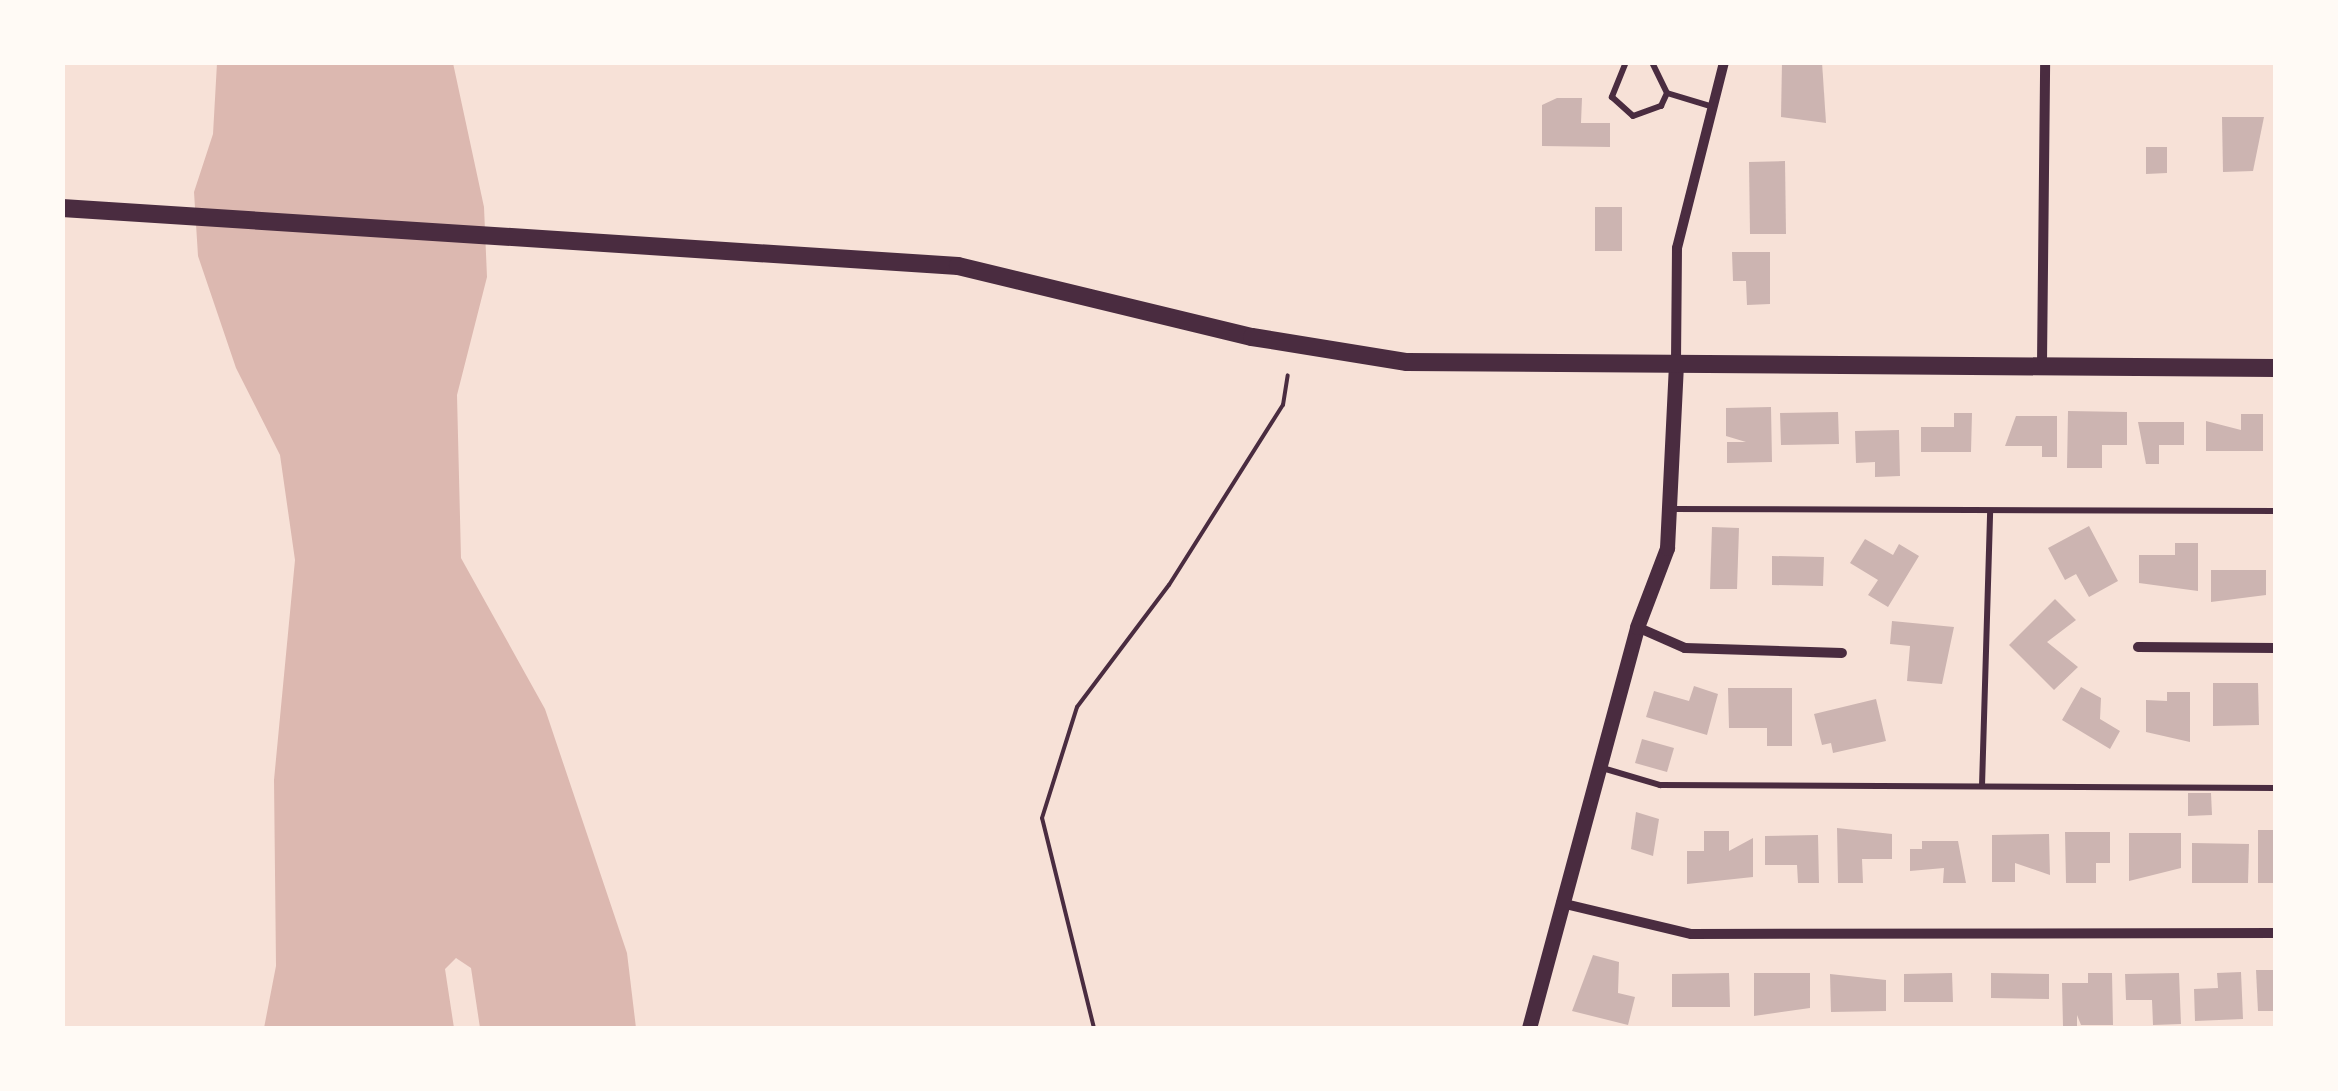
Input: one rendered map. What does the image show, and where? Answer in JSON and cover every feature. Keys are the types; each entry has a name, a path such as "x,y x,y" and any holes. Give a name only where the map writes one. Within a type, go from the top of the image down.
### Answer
{"main road":[{"path":"62,208 773,249 1033,279 1355,357 2276,368"}],"street":[{"path":"1529,1028 1597,766 1672,509 1677,248 1724,62"},
{"path":"2042,363 2045,62"},
{"path":"1637,627 1685,648 1842,653"},
{"path":"2138,647 2276,648"},
{"path":"1562,903 1691,934 2276,933"}],"lane":[{"path":"1626,62 1610,82 1620,109 1648,115 1667,93"},
{"path":"1652,62 1667,93 1714,108"},
{"path":"1672,509 2276,511"},
{"path":"1982,786 1990,512"},
{"path":"1597,766 1660,785 2276,788"}],"path":[{"path":"1094,1028 1042,818 1078,707 1170,585 1283,404 1288,375"}],"shaded area":[{"path":"217,63 453,63 484,207 487,277 457,395 461,558 545,709 627,953 636,1028 480,1028 471,968 456,958 445,969 454,1028 264,1028 276,966 274,780 295,560 280,455 236,368 198,256 194,192 213,134"}],"building":[{"path":"1782,62 1822,62 1826,123 1781,117"},
{"path":"1557,98 1582,98 1581,123 1610,123 1610,147 1542,146 1542,105"},
{"path":"2222,117 2264,117 2253,171 2223,172"},
{"path":"2146,147 2167,147 2167,173 2146,174"},
{"path":"1785,161 1786,234 1750,234 1749,162"},
{"path":"1595,207 1622,207 1622,251 1595,251"},
{"path":"1732,252 1770,252 1770,304 1747,305 1746,281 1733,281"},
{"path":"1771,407 1772,462 1727,463 1727,442 1746,442 1726,436 1726,408"},
{"path":"2068,411 2127,412 2127,445 2102,445 2102,468 2067,468"},
{"path":"1838,412 1839,444 1781,445 1780,413"},
{"path":"1954,413 1972,413 1971,452 1921,452 1921,427 1954,427"},
{"path":"2241,414 2263,414 2263,451 2206,451 2206,421 2241,430"},
{"path":"2016,416 2057,416 2057,457 2042,457 2042,446 2005,446"},
{"path":"2138,422 2184,422 2184,445 2159,445 2159,464 2146,464"},
{"path":"1899,430 1900,476 1875,477 1875,462 1856,463 1855,431"},
{"path":"2089,526 2118,581 2089,597 2076,574 2065,580 2048,548"},
{"path":"1712,527 1739,528 1737,589 1710,589"},
{"path":"1865,539 1893,555 1899,544 1919,556 1888,607 1868,595 1878,580 1850,563"},
{"path":"2175,543 2198,543 2198,591 2139,583 2139,555 2175,555"},
{"path":"1772,556 1824,557 1823,586 1772,585"},
{"path":"2211,570 2266,570 2266,595 2211,602"},
{"path":"2055,599 2076,620 2047,642 2078,667 2054,690 2009,645"},
{"path":"1892,621 1954,627 1942,684 1907,681 1910,646 1890,644"},
{"path":"2213,683 2258,683 2259,725 2213,726"},
{"path":"1694,686 1718,694 1707,735 1646,717 1654,691 1689,701"},
{"path":"2081,687 2101,698 2100,719 2120,731 2110,749 2062,720"},
{"path":"1728,688 1792,688 1792,746 1767,746 1767,728 1729,728"},
{"path":"2167,692 2190,692 2190,742 2146,732 2146,700 2167,701"},
{"path":"1876,699 1886,741 1833,753 1831,743 1822,745 1814,714"},
{"path":"1642,739 1674,748 1667,772 1635,763"},
{"path":"2188,793 2211,793 2212,815 2188,816"},
{"path":"1636,812 1659,819 1653,856 1631,849"},
{"path":"1837,828 1892,834 1892,859 1862,859 1863,883 1838,883"},
{"path":"2258,830 2276,830 2276,883 2258,883"},
{"path":"1704,831 1729,831 1729,851 1753,838 1753,877 1687,884 1687,851 1704,851"},
{"path":"2065,832 2110,832 2110,863 2096,863 2096,883 2066,883"},
{"path":"2129,833 2181,833 2181,868 2129,881"},
{"path":"2049,834 2050,875 2015,863 2015,882 1992,882 1992,835"},
{"path":"1818,835 1819,883 1798,883 1797,865 1765,865 1765,836"},
{"path":"1922,841 1958,841 1966,883 1943,883 1944,868 1910,871 1910,849 1922,849"},
{"path":"2192,843 2249,844 2248,883 2192,883"},
{"path":"1593,955 1619,962 1618,993 1635,997 1628,1025 1572,1011"},
{"path":"2256,970 2276,970 2276,1011 2258,1011"},
{"path":"2241,972 2243,1019 2195,1021 2194,989 2218,988 2217,973"},
{"path":"1729,973 1730,1007 1672,1007 1672,974"},
{"path":"1754,973 1810,973 1810,1008 1754,1016"},
{"path":"1952,973 1953,1002 1904,1002 1904,974"},
{"path":"1991,973 2049,974 2049,999 1991,998"},
{"path":"2088,973 2112,973 2113,1025 2081,1025 2077,1015 2077,1027 2063,1027 2062,983 2088,983"},
{"path":"2179,973 2181,1024 2153,1025 2152,1000 2126,1000 2125,974"},
{"path":"1830,974 1886,980 1886,1011 1831,1012"}]}
